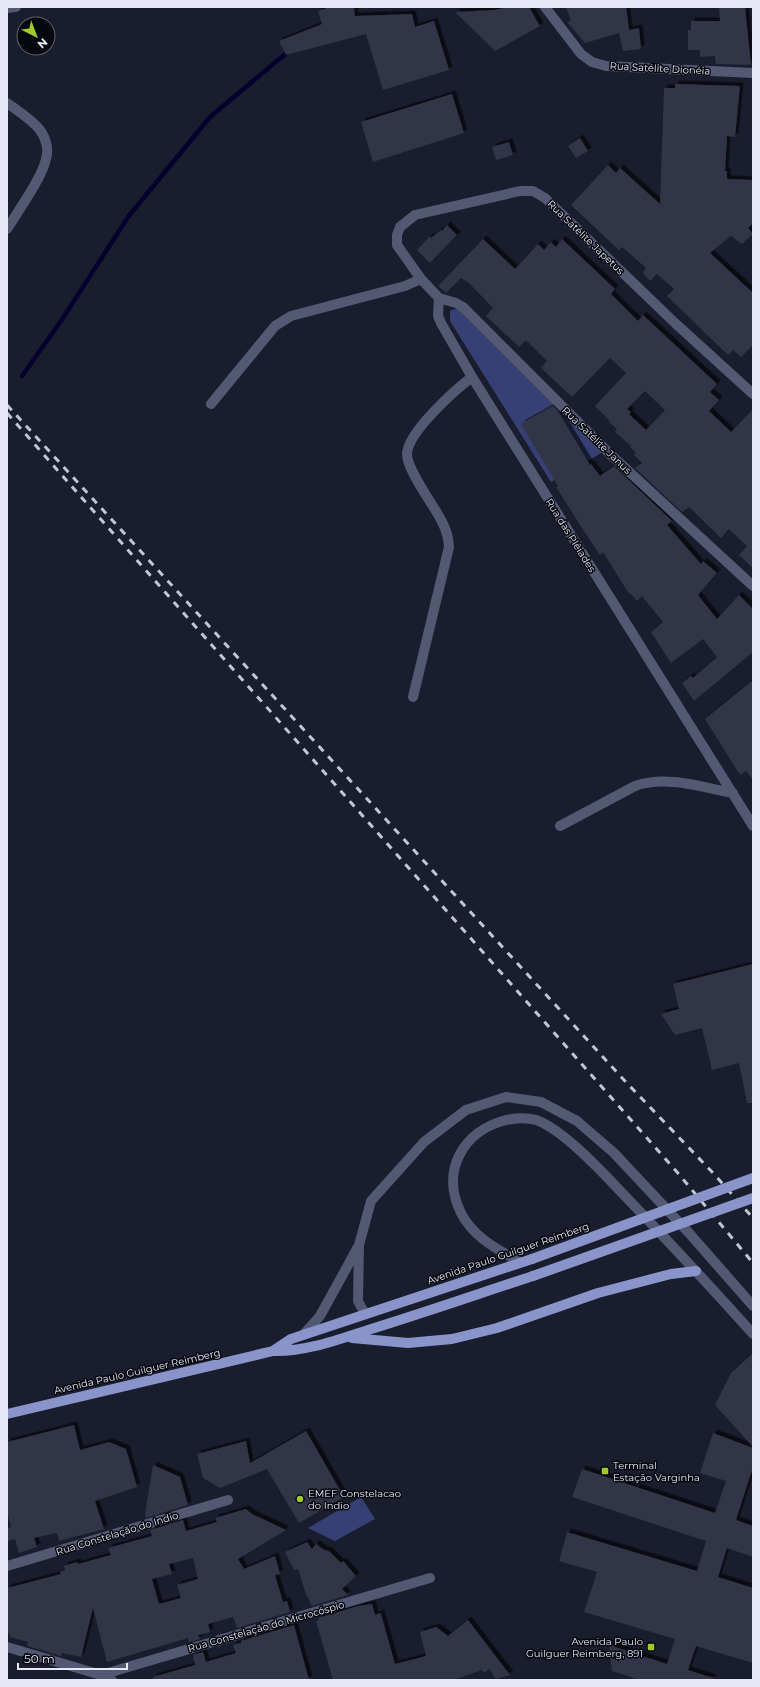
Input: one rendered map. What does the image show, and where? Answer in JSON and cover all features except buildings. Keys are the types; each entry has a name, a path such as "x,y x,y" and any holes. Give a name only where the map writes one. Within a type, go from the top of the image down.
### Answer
{"main road":[{"name":"Avenida Paulo Guilguer Reimberg","path":"273,1352 291,1339 532,1259 753,1178"},
{"name":"Avenida Paulo Guilguer Reimberg","path":"7,1414 273,1352 290,1352 346,1337 534,1276 753,1198"},
{"path":"346,1337 408,1343 452,1339 497,1328 598,1293 671,1274 696,1270"},
{"path":"365,1314 379,1340"}],"street":[{"path":"7,8 16,7"},
{"name":"Rua Satélite Dionéia","path":"546,7 581,54 592,62 606,66 753,73"},
{"path":"7,103 27,117 40,131 48,148 46,160 39,176 7,228"},
{"name":"Rua Satélite Japetus","path":"422,279 397,245 396,235 400,227 415,214 520,191 533,191 545,198 675,323 753,394"},
{"path":"212,404 260,342 275,326 292,316 405,286 422,279 439,298"},
{"name":"Rua das Plêiades","path":"439,298 438,316 472,377 753,826"},
{"name":"Rua Satélite Janus","path":"439,298 456,303 463,307 612,456 753,586"},
{"path":"413,697 448,547 448,537 445,525 428,498 410,464 407,453 416,433 432,414 459,387 472,377"},
{"path":"560,826 634,786 647,781 669,781 732,794"},
{"path":"365,1314 358,1301 359,1245 370,1201 424,1142 466,1110 506,1097 541,1102 577,1121 614,1153 690,1232 753,1306"},
{"path":"520,1262 485,1242 472,1229 461,1213 453,1191 453,1172 458,1156 471,1138 494,1123 519,1118 536,1120 552,1129 579,1150 696,1270 753,1334"},
{"path":"303,1335 320,1316 359,1245"},
{"name":"Rua Constelação do Indio","path":"7,1566 228,1500"},
{"name":"Rua Constelação do Microcóspio","path":"101,1675 430,1578"},
{"path":"7,1647 101,1675 112,1680"}],"shaded area":[{"path":"454,309 461,310 603,452 551,482 450,321 450,311"},
{"path":"361,1497 375,1519 335,1541 308,1528"}],"waterway":[{"path":"22,376 61,321 128,217 210,117 290,50"}],"railway":[{"path":"7,405 624,1080 714,1174 753,1218"},
{"path":"7,413 677,1172 753,1263"}],"place":[{"name":"Terminal Estação Varginha","path":"605,1471"},
{"name":"EMEF Constelacao do Indio","path":"300,1499"},
{"name":"Avenida Paulo Guilguer Reimberg, 891","path":"651,1647"}]}
